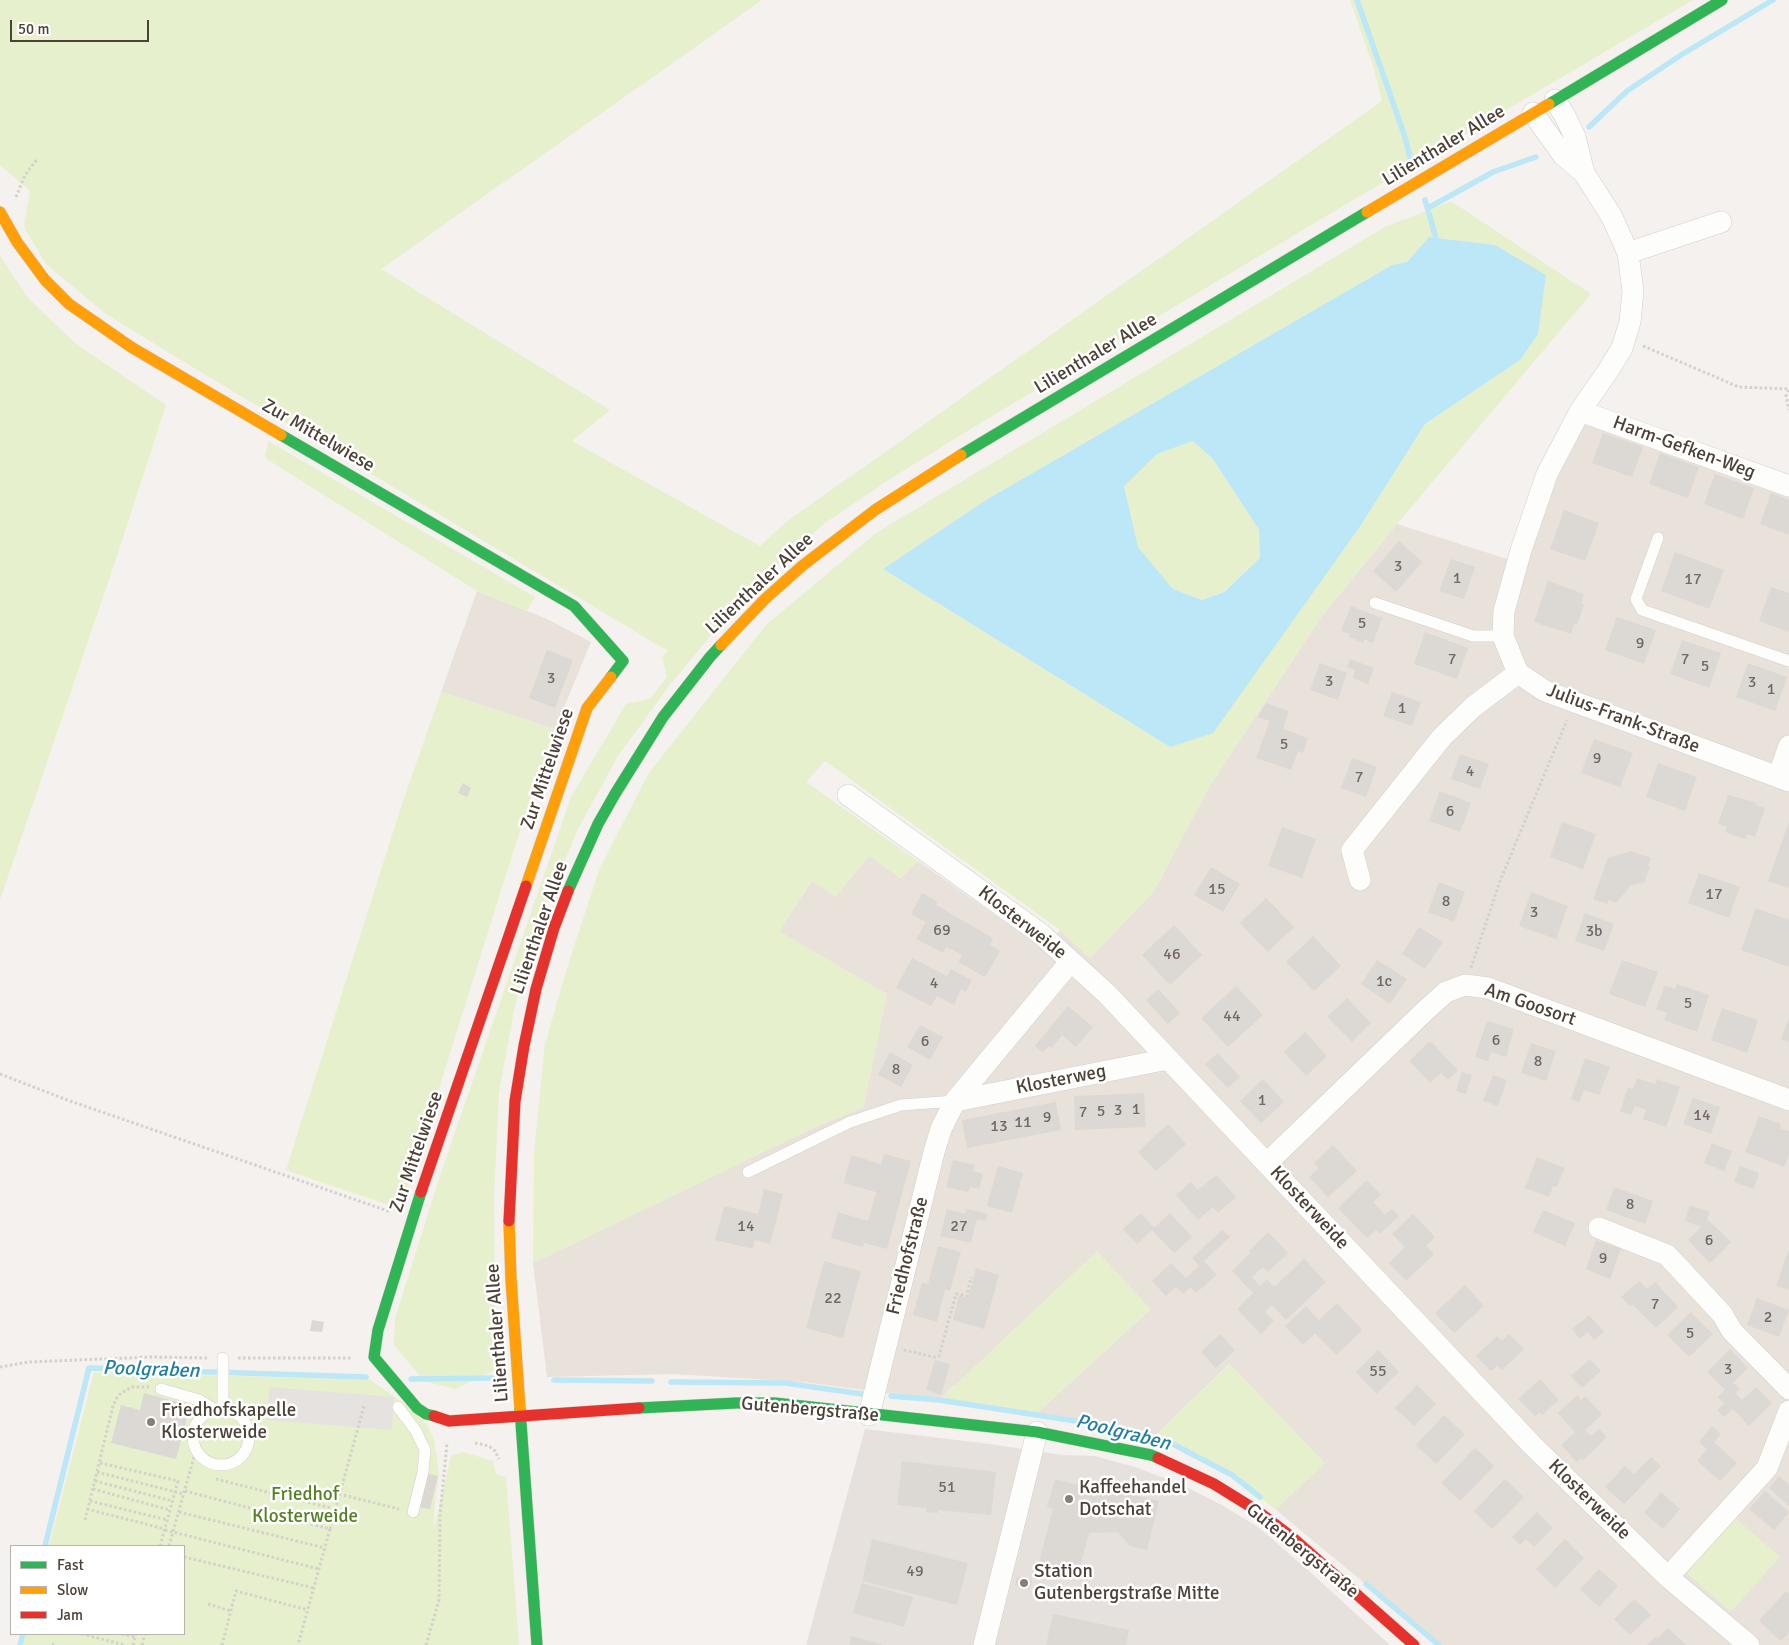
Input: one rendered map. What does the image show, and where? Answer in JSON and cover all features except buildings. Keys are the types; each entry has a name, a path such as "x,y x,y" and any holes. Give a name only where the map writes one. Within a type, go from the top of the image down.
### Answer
{"street":[{"name":"Lilienthaler Allee","path":"537,1645 509,1225 510,1168 515,1101 536,989 554,928 564,902 598,824 633,762 663,717 720,645 765,599 815,555 875,510 959,456 1722,0"},
{"path":"1555,100 1575,137 1584,173"},
{"path":"1360,880 1352,850 1442,737 1473,707 1518,673 1503,636 1504,611 1521,550 1547,474 1580,410 1612,365 1626,338 1630,322 1633,291 1628,252 1612,217 1584,173 1562,155 1533,113"},
{"name":"Zur Mittelwiese","path":"0,212 17,242 45,280 69,304 139,352 574,606 622,661 587,708 412,1220 378,1330 374,1356"},
{"path":"1628,252 1721,222"},
{"name":"Harm-Gefken-Weg","path":"1580,410 1789,486"},
{"name":"Julius-Frank-Straße","path":"1518,673 1545,691 1574,703 1783,779"},
{"path":"1783,779 1789,746"},
{"name":"Klosterweide","path":"848,795 1041,934 1107,994 1533,1446 1668,1577 1749,1645"},
{"name":"Friedhofstraße","path":"869,1415 941,1129 955,1101 1071,961"},
{"name":"Am Goosort","path":"1267,1163 1427,1009 1446,992 1465,985 1488,988 1789,1100"},
{"name":"Klosterweg","path":"955,1101 1168,1059"},
{"path":"1599,1228 1667,1255 1722,1314 1732,1330 1789,1389"},
{"path":"374,1356 417,1408 426,1414 450,1422 522,1415"},
{"name":"Gutenbergstraße","path":"522,1415 736,1403 775,1403 869,1415 1037,1432 1151,1455 1214,1484 1256,1510 1293,1538 1414,1645"},
{"path":"1668,1577 1767,1468 1789,1411"},
{"path":"984,1645 1037,1432"}],"lane":[{"path":"1658,538 1636,599 1642,610 1789,661"},
{"path":"1375,603 1473,636 1503,636"},
{"path":"748,1172 850,1122 901,1105 955,1101"},
{"path":"219,1409 223,1361"},
{"path":"162,1389 198,1400 219,1409 233,1410 241,1416 246,1423 250,1441 241,1458 233,1463 224,1465 214,1464 206,1460 196,1450 192,1436 198,1419 206,1413 219,1409"},
{"path":"398,1407 416,1430 425,1450 423,1472 413,1512"}],"path":[{"path":"8,227 13,204 25,175 37,160"},
{"path":"1626,338 1739,387 1789,390 1786,396 1789,410"},
{"path":"1465,985 1500,881 1574,703"},
{"path":"0,1074 70,1101 412,1220"},
{"path":"886,1346 934,1357 939,1356 956,1294 967,1296 971,1277"},
{"path":"0,1367 28,1362 151,1357 223,1361 374,1356"},
{"path":"84,1520 113,1406 121,1393 138,1386 162,1389"},
{"path":"298,1645 364,1406"},
{"path":"426,1645 438,1600 440,1515 450,1422"},
{"path":"472,1443 488,1446 495,1451 502,1463 525,1464"},
{"path":"169,1545 196,1450"},
{"path":"100,1463 178,1481 160,1545"},
{"path":"97,1472 330,1529"},
{"path":"216,1478 335,1509"},
{"path":"95,1481 172,1501"},
{"path":"92,1489 170,1510"},
{"path":"339,1494 413,1512"},
{"path":"90,1500 168,1520"},
{"path":"88,1509 319,1569"},
{"path":"179,1512 325,1548"},
{"path":"185,1557 314,1588"},
{"path":"222,1645 236,1591 308,1610"},
{"path":"208,1604 231,1611"},
{"path":"86,1635 125,1645"},
{"path":"133,1645 136,1635"}],"shaded area":[{"path":"1595,407 1789,477 1789,1645 1439,1645 1276,1510 1229,1364 1153,1438 1089,1423 1036,1414 1151,1309 953,1386 939,1400 804,1382 673,1374 547,1377 533,1263 813,1128 864,1107 779,931 812,881 869,855 900,878 918,861 1045,950 1060,930 1090,958 1154,891 1209,787 1321,617 1397,524 1526,565 1558,467"},
{"path":"477,591 547,619 591,642 555,729 441,692"},
{"path":"269,1387 394,1397 392,1430 267,1420"},
{"path":"865,1429 1062,1455 1094,1456 1135,1467 1180,1484 1220,1504 1258,1527 1390,1645 806,1645"}],"green space":[{"path":"0,0 762,0 381,269 610,410 572,441 760,546 786,522 1382,101 1373,66 1350,0 1693,0 1338,209 890,479 825,523 771,571 716,629 669,686 618,756 578,829 541,917 515,1005 499,1093 494,1196 495,1312 499,1368 455,1389 424,1381 394,1345 395,1318 442,1170 571,797 626,704 650,699 667,677 662,657 668,651 106,314 46,264 24,227 30,191 1,166 0,163"},
{"path":"1451,201 1591,294 1321,617 1209,787 1154,891 1090,958 1060,930 825,761 806,782 918,861 900,878 869,856 836,897 812,881 779,931 887,994 864,1107 813,1128 533,1263 534,1153 545,1044 599,870 648,774 766,625 876,533 1385,227","holes":["1429,237 1495,245 1520,360 1425,424 1361,525 1170,747 883,569 986,500 1392,265 1407,262"]},
{"path":"0,256 28,298 76,344 166,405 117,556 0,900"},
{"path":"268,441 535,597 527,611 477,591 265,458"},
{"path":"1193,441 1213,459 1259,530 1260,558 1223,592 1202,600 1173,589 1138,547 1124,485 1157,454"},
{"path":"441,692 555,729 527,808 401,1209 286,1170 401,807"},
{"path":"1097,1251 1151,1309 1036,1414 939,1400"},
{"path":"1230,1364 1325,1463 1276,1510 1232,1475 1167,1441 1153,1438"},
{"name":"Friedhof Klosterweide","path":"94,1372 371,1380 410,1408 427,1425 434,1439 439,1474 434,1511 434,1528 451,1456 463,1452 493,1461 496,1474 506,1477 519,1645 23,1645 26,1635 185,1635 185,1545 49,1545"},
{"path":"1732,1515 1780,1557 1731,1612 1683,1570"}],"water":[{"path":"1429,237 1495,245 1546,275 1538,334 1520,360 1425,424 1361,525 1213,733 1170,747 883,569 986,500 1392,265 1407,262","holes":["1193,441 1213,459 1259,530 1260,558 1224,592 1202,600 1173,589 1138,547 1124,486 1157,454"]}],"waterway":[{"path":"1357,0 1404,134 1412,164"},
{"path":"1589,127 1627,91 1681,55 1773,0"},
{"path":"1428,208 1493,172 1536,157"},
{"path":"1425,200 1436,238"},
{"name":"Poolgraben","path":"45,1545 89,1368 366,1377"},
{"name":"Poolgraben","path":"411,1379 492,1378"},
{"name":"Poolgraben","path":"554,1380 652,1381"},
{"name":"Poolgraben","path":"671,1382 785,1383 862,1394"},
{"name":"Poolgraben","path":"891,1396 939,1400 1089,1423 1167,1441 1232,1475 1260,1497"},
{"name":"Poolgraben","path":"1366,1584 1439,1645"},
{"name":"Poolgraben","path":"20,1645 23,1635"}],"traffic: fast":[{"path":"1549,104 1722,0"},
{"path":"961,455 1367,212"},
{"path":"281,435 574,606 623,661 611,677"},
{"path":"568,891 598,824 615,794 663,717 721,645"},
{"path":"421,1192 378,1330 374,1357 417,1408 426,1414 434,1416"},
{"path":"639,1408 775,1403 1037,1432 1158,1458"},
{"path":"520,1409 537,1645"}],"traffic: slow":[{"path":"1367,212 1549,104"},
{"path":"0,212 17,242 45,280 69,304 131,347 281,435"},
{"path":"721,645 765,599 802,566 875,510 961,455"},
{"path":"526,886 587,708 611,677"},
{"path":"509,1221 520,1409"}],"traffic: jam":[{"path":"421,1192 526,886"},
{"path":"509,1221 515,1101 524,1046 536,989 554,928 568,891"},
{"path":"434,1416 449,1421 639,1408"},
{"path":"1158,1458 1214,1484 1256,1510 1293,1538 1414,1645"}],"place":[{"name":"Friedhofskapelle Klosterweide","path":"151,1422"},
{"name":"Kaffeehandel Dotschat","path":"1069,1499"},
{"name":"Station Gutenbergstraße Mitte","path":"1024,1583"}]}
